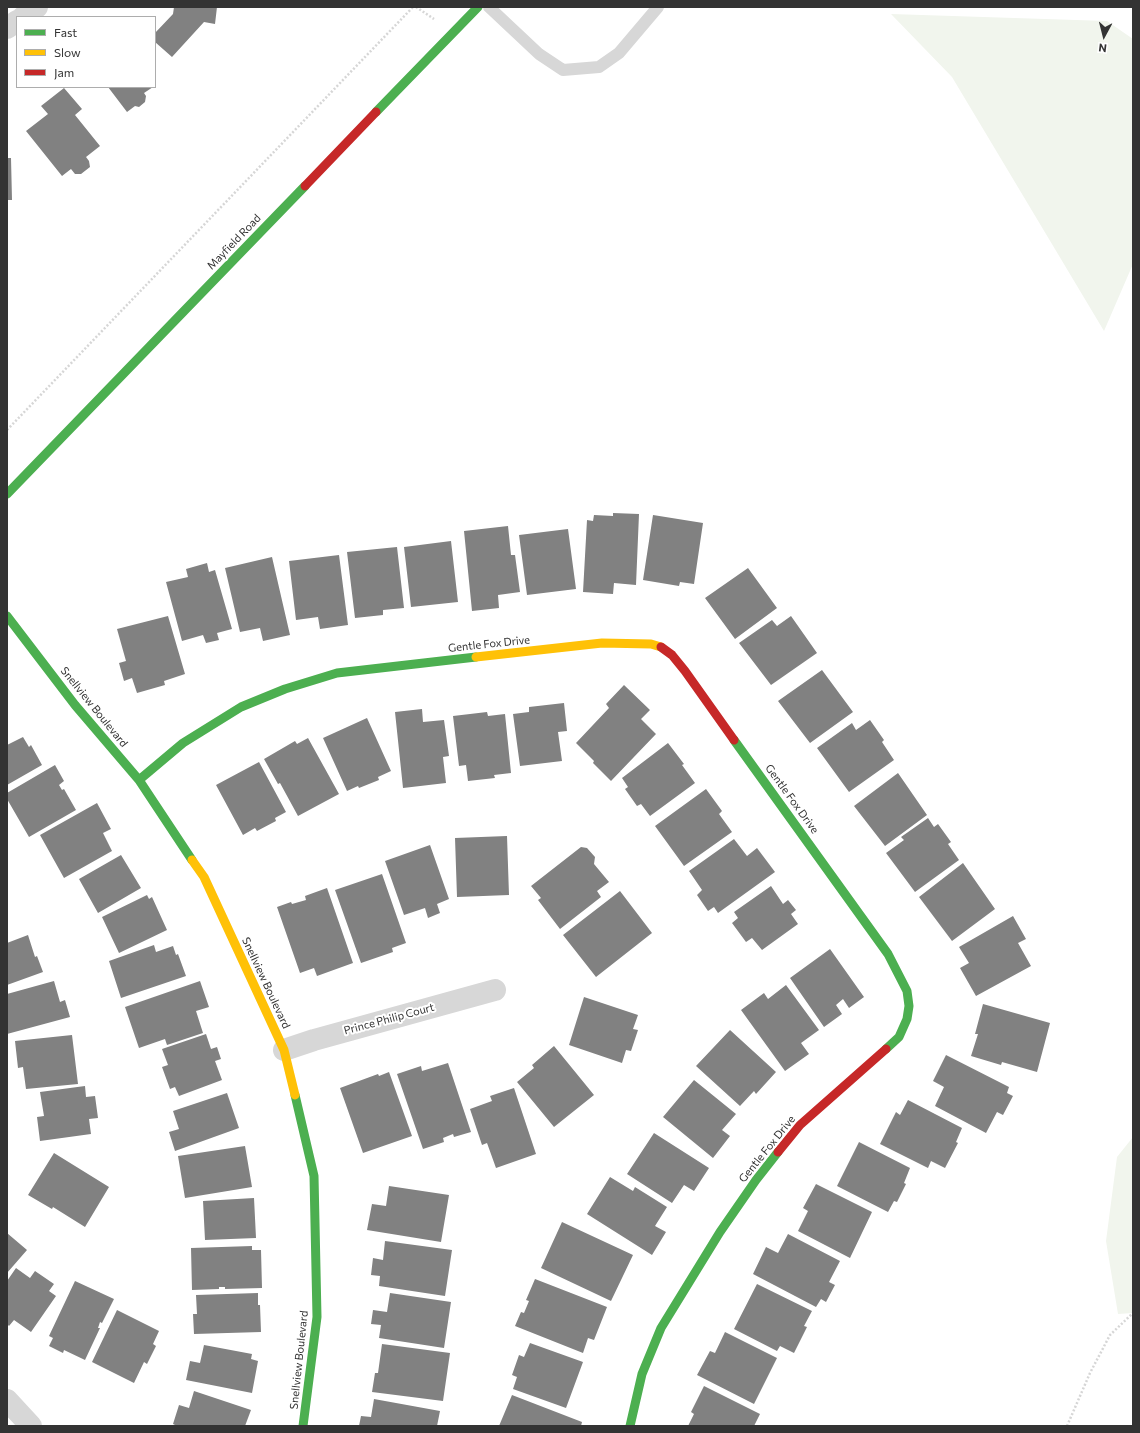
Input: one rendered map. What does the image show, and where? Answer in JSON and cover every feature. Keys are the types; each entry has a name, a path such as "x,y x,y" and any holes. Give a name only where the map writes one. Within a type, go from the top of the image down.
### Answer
{"street":[{"path":"24,16 37,7"},
{"name":"Mayfield Road","path":"7,494 478,7"},
{"path":"7,28 16,22"},
{"name":"Snellview Boulevard","path":"7,616 75,705 139,780 204,877 284,1050 314,1176 317,1317 303,1426"},
{"name":"Gentle Fox Drive","path":"139,780 183,743 241,707 285,689 337,673 602,643 650,644 662,647 672,655 685,671 888,954 907,991 909,1006 907,1019 899,1037 800,1125 756,1180 720,1232 661,1328 642,1374 630,1426"},
{"name":"Prince Philip Court","path":"284,1050 314,1040 495,990"},
{"path":"7,1400 31,1426"}],"lane":[{"path":"489,7 540,54 564,70 599,67 619,53 658,7"}],"path":[{"path":"7,430 413,7"},
{"path":"1067,1426 1090,1372 1110,1336 1133,1313"}],"shaded area":[{"path":"891,14 1107,21 1133,39 1133,264 1104,331 952,77"},
{"path":"1133,1137 1133,1313 1118,1314 1106,1241 1117,1157"}],"building":[{"path":"174,7 217,7 215,24 204,22 172,57 156,43 156,32 173,14"},
{"path":"64,88 82,109 75,115 100,146 86,157 89,161 90,167 81,174 75,174 71,169 62,176 26,131 48,114 41,106"},
{"path":"109,88 152,88 144,93 146,96 145,102 139,107 135,106 127,112"},
{"path":"7,158 11,158 12,200 7,200"},
{"path":"613,513 639,514 636,585 614,583 613,594 583,592 587,520 593,521 594,515 613,516"},
{"path":"653,515 703,523 694,584 680,582 679,586 643,580"},
{"path":"508,526 511,555 515,555 520,592 498,595 499,608 472,611 464,531"},
{"path":"568,529 576,589 527,595 519,535"},
{"path":"451,541 458,602 411,607 404,547"},
{"path":"397,547 404,608 383,610 383,615 355,618 347,552"},
{"path":"339,555 348,625 320,629 318,617 296,620 289,561"},
{"path":"272,557 290,635 263,641 260,628 240,632 225,568"},
{"path":"207,563 209,572 215,570 232,629 217,633 219,640 206,643 203,635 182,641 166,582 188,577 186,569"},
{"path":"748,568 777,608 735,639 705,598"},
{"path":"168,616 185,674 164,681 165,685 137,693 132,678 124,681 119,663 126,661 117,629"},
{"path":"791,616 817,653 771,685 739,643 772,620 777,626"},
{"path":"822,670 853,712 810,743 778,701"},
{"path":"624,685 650,710 641,719 656,734 611,781 576,743 609,708 606,704"},
{"path":"564,703 567,731 558,732 562,761 520,766 513,714 529,712 529,707"},
{"path":"422,709 423,722 444,720 449,756 443,757 446,783 403,788 395,712"},
{"path":"487,712 488,716 505,714 511,773 494,775 495,778 468,781 466,765 459,766 453,716"},
{"path":"367,718 391,771 378,777 379,780 347,791 323,738"},
{"path":"870,720 884,740 882,742 894,760 849,792 817,748 852,723 856,730"},
{"path":"23,737 29,747 31,745 42,765 7,785 7,745"},
{"path":"308,738 339,794 298,816 280,783 278,784 264,759 295,741 297,744"},
{"path":"668,743 684,764 682,765 695,783 650,816 641,804 637,806 625,789 628,787 622,778"},
{"path":"259,762 286,812 275,818 276,821 257,831 255,828 243,835 216,785"},
{"path":"55,765 64,781 59,785 62,790 64,789 76,810 29,837 7,799 7,793"},
{"path":"898,773 927,815 885,846 854,806"},
{"path":"706,789 722,811 719,814 732,832 684,866 655,826"},
{"path":"97,803 111,829 103,833 112,851 64,878 40,835"},
{"path":"928,818 934,827 938,824 951,842 948,844 959,860 915,892 886,853 904,840 901,837"},
{"path":"507,836 509,895 457,897 455,838"},
{"path":"734,839 747,856 757,848 775,872 718,913 714,907 708,911 697,895 702,890 689,871"},
{"path":"430,845 449,899 437,904 440,913 428,918 425,908 404,915 385,861"},
{"path":"581,847 587,848 595,857 594,864 609,882 597,891 601,897 560,929 538,900 541,898 531,886"},
{"path":"121,855 141,888 98,913 79,879"},
{"path":"963,863 995,909 952,941 919,897"},
{"path":"382,874 406,943 392,948 393,952 361,963 335,890"},
{"path":"771,886 783,904 788,900 796,910 791,914 798,924 762,950 752,938 746,942 732,923 738,918 734,912"},
{"path":"327,888 353,963 317,976 314,968 300,973 277,907 291,902 292,904 306,900 305,896"},
{"path":"620,891 652,933 596,977 563,935"},
{"path":"147,895 149,899 152,897 167,930 119,953 102,917"},
{"path":"1013,916 1026,939 1018,943 1031,966 976,996 960,968 969,963 959,947"},
{"path":"28,935 35,957 37,956 43,972 7,985 7,943"},
{"path":"154,945 156,952 173,946 176,955 178,954 186,976 121,998 109,961"},
{"path":"830,949 864,997 849,1008 843,999 836,1005 842,1014 824,1027 790,978"},
{"path":"54,981 60,1002 65,1000 70,1017 7,1034 7,994"},
{"path":"200,981 209,1007 196,1011 203,1033 167,1045 165,1039 139,1048 125,1007"},
{"path":"786,985 819,1030 801,1043 809,1054 785,1071 741,1010 764,993 768,999"},
{"path":"584,997 638,1015 633,1029 638,1030 631,1051 626,1050 622,1063 569,1045"},
{"path":"983,1004 1050,1023 1037,1072 1002,1062 1001,1065 971,1056 978,1034 975,1034"},
{"path":"730,1030 776,1072 756,1094 754,1091 740,1106 696,1066"},
{"path":"206,1034 211,1049 217,1047 221,1059 215,1061 222,1080 179,1096 175,1087 170,1089 162,1067 168,1065 162,1049"},
{"path":"72,1035 78,1084 26,1089 23,1067 18,1068 15,1041"},
{"path":"554,1046 594,1095 554,1127 517,1082 534,1068 532,1065"},
{"path":"946,1055 1009,1087 1007,1093 1013,1096 1003,1115 997,1112 986,1133 935,1106 944,1087 933,1081"},
{"path":"448,1063 471,1132 454,1137 453,1134 443,1138 444,1142 423,1149 397,1074 421,1066 422,1071"},
{"path":"389,1072 412,1136 363,1153 340,1088 378,1074 379,1076"},
{"path":"694,1080 736,1114 722,1130 730,1136 713,1158 663,1117"},
{"path":"85,1086 86,1097 95,1096 98,1118 89,1119 91,1134 40,1141 37,1117 44,1116 40,1092"},
{"path":"514,1088 536,1154 496,1168 487,1143 482,1145 470,1109 492,1101 490,1096"},
{"path":"227,1093 239,1128 175,1151 169,1132 179,1129 173,1111"},
{"path":"908,1100 962,1128 956,1142 958,1143 945,1168 931,1161 928,1168 880,1144 896,1112 900,1115"},
{"path":"654,1133 709,1168 694,1191 684,1185 672,1203 627,1174"},
{"path":"859,1142 910,1168 904,1183 906,1184 897,1202 894,1201 888,1212 837,1186"},
{"path":"245,1146 252,1187 185,1198 178,1156"},
{"path":"54,1153 109,1187 85,1227 53,1207 52,1209 28,1195"},
{"path":"610,1177 633,1191 635,1187 667,1207 655,1226 666,1232 652,1255 587,1214"},
{"path":"816,1184 872,1212 850,1258 798,1231 808,1211 803,1208"},
{"path":"389,1186 449,1195 441,1242 367,1230 372,1204 386,1206"},
{"path":"254,1198 256,1238 205,1240 203,1201"},
{"path":"562,1222 633,1255 611,1301 541,1268"},
{"path":"7,1233 27,1250 7,1273"},
{"path":"788,1234 840,1261 829,1282 835,1285 826,1302 821,1299 816,1307 753,1274 766,1247 778,1253"},
{"path":"385,1241 452,1250 445,1296 379,1286 380,1276 371,1275 373,1258 383,1260"},
{"path":"252,1246 252,1250 261,1250 262,1288 225,1289 225,1287 219,1287 219,1289 192,1290 191,1248"},
{"path":"16,1268 30,1278 35,1271 54,1284 49,1291 56,1296 31,1332 14,1320 9,1326 7,1324 7,1281"},
{"path":"535,1279 607,1307 594,1340 588,1338 583,1353 515,1326 521,1312 524,1313 529,1301 526,1300"},
{"path":"75,1281 114,1299 102,1323 100,1322 98,1328 100,1328 85,1360 64,1350 63,1353 49,1346 53,1338 49,1336"},
{"path":"757,1284 812,1311 804,1326 807,1327 794,1353 780,1346 777,1351 734,1329"},
{"path":"258,1293 261,1332 194,1334 193,1314 197,1314 196,1295"},
{"path":"390,1293 451,1302 444,1348 379,1338 381,1325 371,1324 373,1310 387,1312"},
{"path":"117,1310 159,1331 153,1344 156,1346 147,1364 144,1362 134,1383 92,1362"},
{"path":"725,1332 777,1358 754,1404 697,1375 710,1351 715,1353"},
{"path":"530,1343 583,1362 566,1408 513,1389 517,1377 512,1375 519,1355 524,1357"},
{"path":"382,1344 450,1353 443,1401 372,1392 375,1373 378,1373"},
{"path":"204,1345 252,1354 251,1359 258,1361 252,1393 186,1380 190,1361 200,1363"},
{"path":"704,1386 760,1414 754,1426 688,1426 694,1414 691,1412"},
{"path":"194,1391 251,1410 245,1426 177,1426 173,1424 179,1405 189,1408"},
{"path":"512,1395 582,1422 581,1426 499,1426"},
{"path":"374,1399 440,1411 437,1426 359,1426 361,1416 371,1417"}],"traffic: fast":[{"path":"376,112 478,7"},
{"path":"7,494 305,186"},
{"path":"7,616 75,705 139,780 192,860"},
{"path":"139,780 183,743 241,707 285,689 337,673 476,657"},
{"path":"734,740 888,954 907,991 909,1006 907,1019 899,1037 886,1049"},
{"path":"295,1095 314,1176 317,1317 303,1426"},
{"path":"630,1426 642,1374 661,1328 720,1232 756,1180 778,1152"}],"traffic: slow":[{"path":"476,657 602,643 651,644 661,647"},
{"path":"192,860 204,877 284,1050 295,1095"}],"traffic: jam":[{"path":"305,186 376,112"},
{"path":"661,647 672,655 685,671 734,740"},
{"path":"778,1152 800,1125 886,1049"}]}
